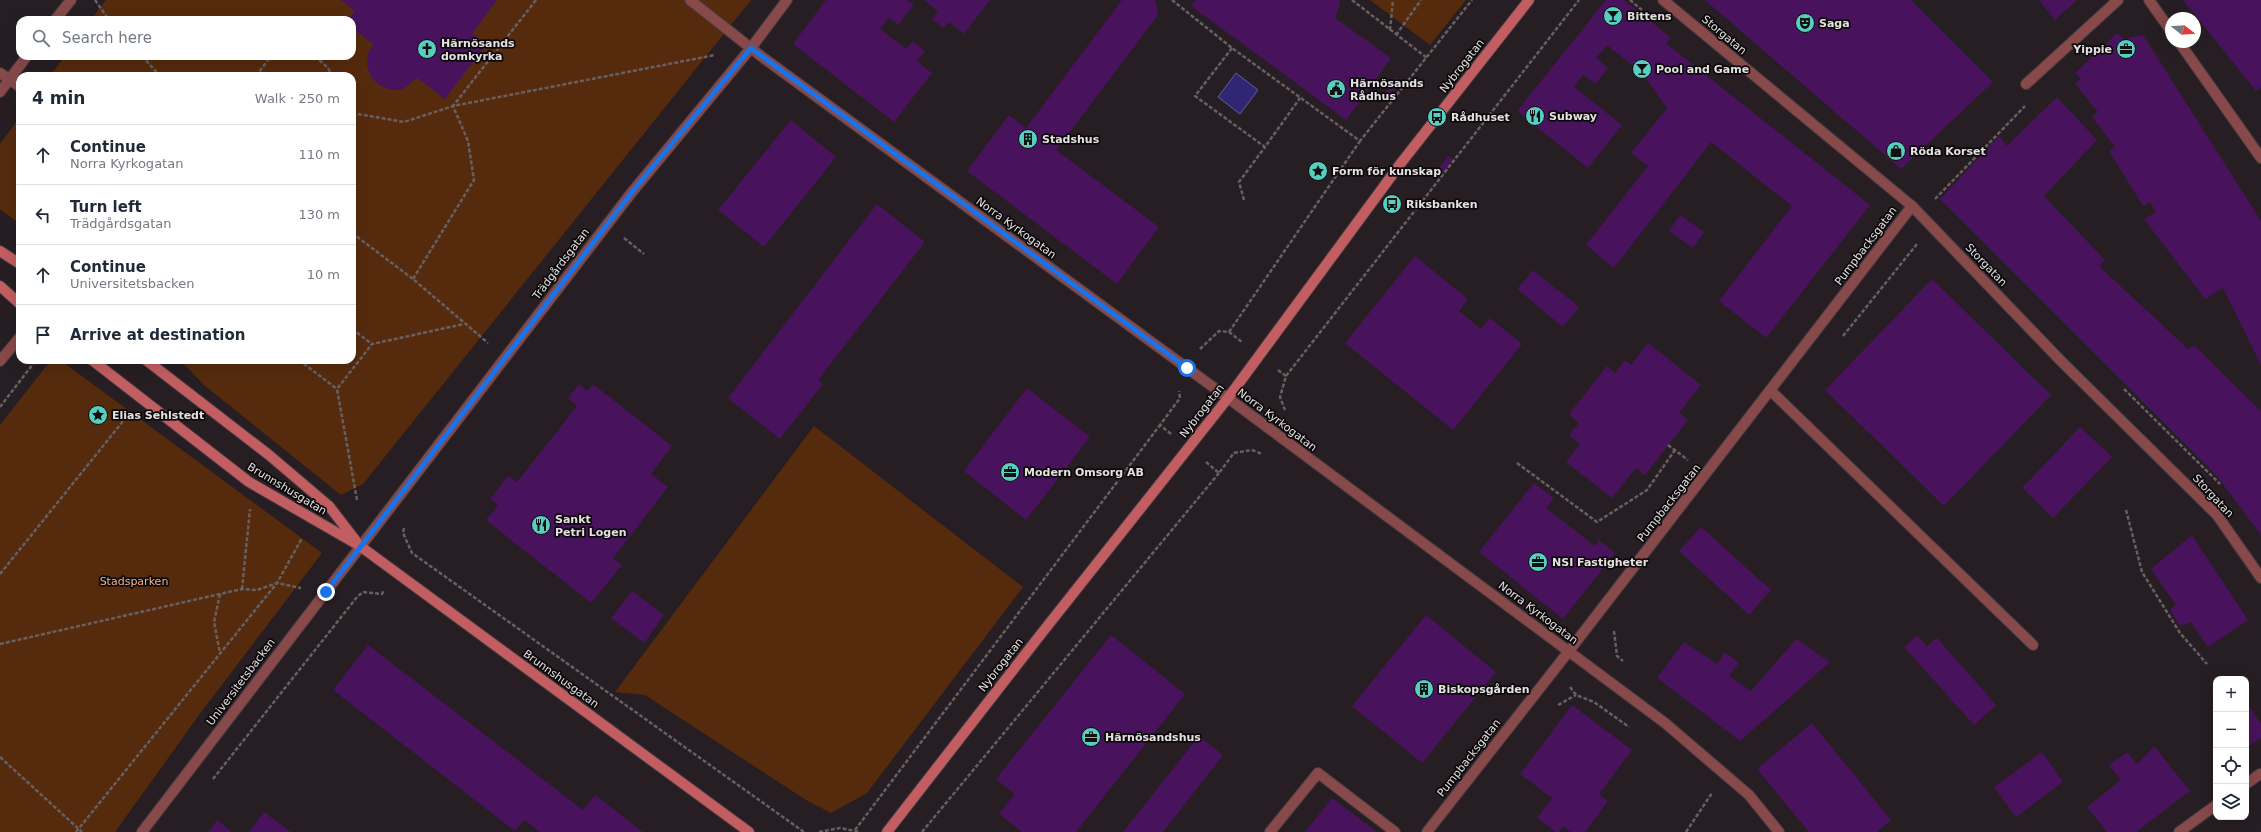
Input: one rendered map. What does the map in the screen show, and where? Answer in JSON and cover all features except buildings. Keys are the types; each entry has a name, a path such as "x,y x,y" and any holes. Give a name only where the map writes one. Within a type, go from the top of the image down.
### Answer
{"main road":[{"name":"Nybrogatan","path":"887,832 1040,634 1228,398 1401,163 1529,0"},
{"path":"0,251 16,261"},
{"path":"0,286 16,300"},
{"name":"Brunnshusgatan","path":"97,364 140,399 249,482 360,546 749,832"},
{"name":"Brunnshusgatan","path":"151,364 269,455 329,506 360,546"}],"street":[{"path":"58,16 71,0"},
{"name":"Norra Kyrkogatan","path":"690,0 751,48 1228,398 1665,723 1749,795 1779,832"},
{"name":"Trädgårdsgatan","path":"360,546 632,192 751,48 787,0"},
{"name":"Storgatan","path":"1663,0 1912,206 2061,361 2217,515 2261,578"},
{"path":"2026,84 2118,0"},
{"path":"2149,0 2165,23"},
{"path":"2183,48 2261,158"},
{"path":"0,92 24,60"},
{"path":"0,73 16,85"},
{"name":"Pumpbacksgatan","path":"1427,832 1771,391 1912,206"},
{"path":"0,361 16,342"},
{"path":"1771,391 2033,645"},
{"name":"Universitetsbacken","path":"142,832 360,546"},
{"path":"1270,832 1318,773 1395,832"},
{"path":"2249,782 2260,774"},
{"path":"2179,832 2213,808"}],"path":[{"path":"95,0 106,16"},
{"path":"453,106 536,0"},
{"path":"1172,0 1232,48 1360,141"},
{"path":"1352,0 1390,31 1427,58"},
{"path":"1390,31 1393,0"},
{"path":"1396,35 1421,0"},
{"path":"1229,332 1360,141 1472,0"},
{"path":"1573,0 1577,3"},
{"path":"1286,376 1579,0"},
{"path":"1630,0 1649,15"},
{"path":"356,114 404,122 453,106 751,48"},
{"path":"1232,48 1195,96 1265,147"},
{"path":"146,60 156,72"},
{"path":"259,72 269,60"},
{"path":"319,60 330,72"},
{"path":"1932,202 2035,95 2026,84"},
{"path":"1244,200 1239,182 1300,98"},
{"path":"412,279 474,180 468,141 453,106"},
{"path":"356,236 412,279 505,357"},
{"path":"622,236 644,254"},
{"path":"1842,337 1917,244"},
{"path":"337,389 372,344 464,324"},
{"path":"356,332 372,344"},
{"path":"0,407 33,364"},
{"path":"304,364 337,389 357,500"},
{"path":"855,830 1180,398 1178,390"},
{"path":"0,574 140,399"},
{"path":"1160,425 1219,473"},
{"path":"1668,445 1690,462"},
{"path":"922,832 1234,453 1252,450 1266,455"},
{"path":"1517,463 1597,522 1647,490 1675,450"},
{"path":"242,589 250,502"},
{"path":"2126,510 2142,572 2180,633 2207,664"},
{"path":"412,553 804,832"},
{"path":"77,831 277,583"},
{"path":"0,644 242,589 257,590 277,583 326,592"},
{"path":"211,782 357,598 363,592 382,594"},
{"path":"220,594 214,622 220,653"},
{"path":"1614,625 1617,656 1629,666"},
{"path":"1554,709 1559,703 1576,695 1555,668"},
{"path":"0,757 77,831 82,832"},
{"path":"1686,832 1715,788"},
{"path":"819,832 840,828 860,832"}],"green space":[{"path":"106,0 751,0 363,484 341,495 204,385 184,364 356,364 356,72 53,72 62,60 356,60 356,16 94,16"},
{"path":"1370,0 1466,0 1430,45"},
{"path":"16,122 16,221 0,209 0,144"},
{"name":"Stadsparken","path":"48,364 65,364 322,553 199,715 115,832 0,832 0,425"},
{"path":"814,426 1023,587 867,793 831,813 806,800 645,695 615,692"}],"shaded area":[{"path":"1236,73 1258,90 1240,114 1218,97"}],"place":[{"name":"Bittens","path":"1613,16"},
{"name":"Saga","path":"1805,23"},
{"name":"Härnösands domkyrka","path":"427,49"},
{"name":"Yippie","path":"2126,49"},
{"name":"Pool and Game","path":"1642,69"},
{"name":"Härnösands Rådhus","path":"1336,89"},
{"name":"Subway","path":"1535,116"},
{"name":"Rådhuset","path":"1437,117"},
{"name":"Stadshus","path":"1028,139"},
{"name":"Röda Korset","path":"1896,151"},
{"name":"Form för kunskap","path":"1318,171"},
{"name":"Riksbanken","path":"1392,204"},
{"name":"Elias Sehlstedt","path":"98,415"},
{"name":"Modern Omsorg AB","path":"1010,472"},
{"name":"Sankt Petri Logen","path":"541,525"},
{"name":"NSI Fastigheter","path":"1538,562"},
{"name":"Biskopsgården","path":"1424,689"},
{"name":"Härnösandshus","path":"1091,737"}],"route":[{"path":"326,592 632,192 751,48 1187,368"}]}
